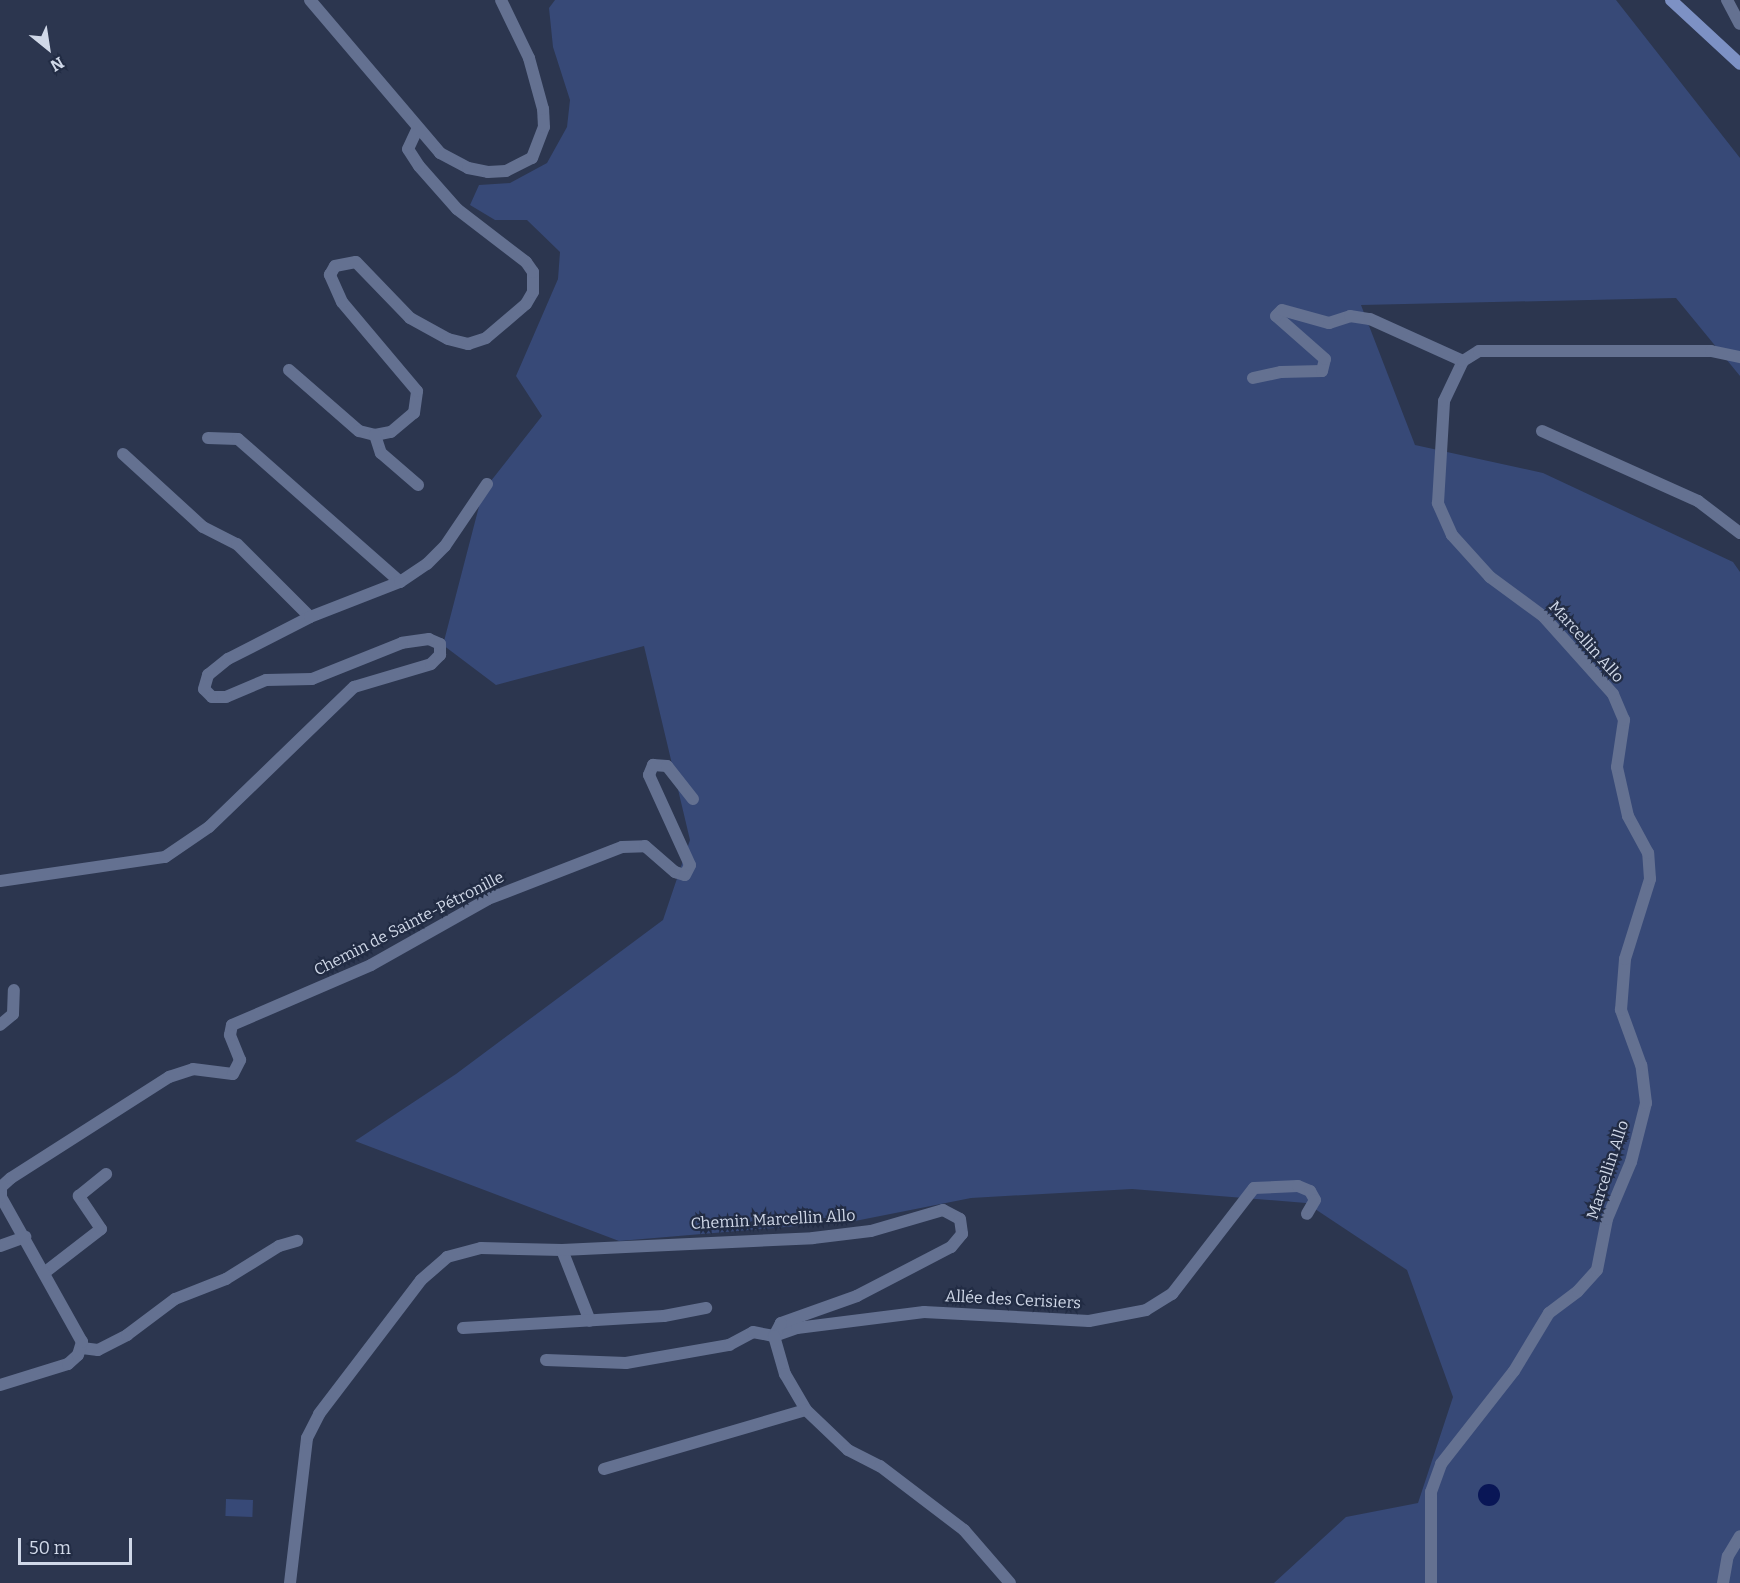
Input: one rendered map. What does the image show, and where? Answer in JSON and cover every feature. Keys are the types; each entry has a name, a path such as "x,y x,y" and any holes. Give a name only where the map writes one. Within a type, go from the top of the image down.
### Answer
{"main road":[{"path":"1671,0 1740,64"}],"street":[{"path":"310,0 417,130 440,153 468,168 506,171 532,158 544,128 543,109 529,58 501,0"},
{"path":"1727,0 1740,24"},
{"path":"290,370 359,431 375,435 391,432 408,422 417,403 417,391 411,380 342,302 330,275 335,266 356,262 410,318 468,344 486,338 526,304 535,282 526,262 437,190 408,149 417,130"},
{"path":"1253,378 1281,372 1322,371 1325,359 1276,316 1282,310 1329,323 1350,316 1370,319 1463,361 1479,351 1710,351 1740,357"},
{"name":"Marcellin Allo","path":"1431,1583 1431,1492 1441,1464 1514,1371 1549,1313 1578,1291 1597,1270 1607,1219 1631,1162 1646,1103 1641,1065 1621,1010 1625,959 1650,879 1648,854 1628,816 1617,767 1624,720 1613,694 1543,616 1490,577 1452,535 1438,503 1444,400 1463,361"},
{"path":"1542,431 1698,501 1740,533"},
{"path":"375,435 381,453 418,485"},
{"path":"208,438 238,439 400,582"},
{"path":"123,454 203,527 237,544 310,617"},
{"path":"0,881 165,857 210,827 354,687 431,663 440,655 440,645 429,639 402,643 312,679 266,680 226,697 212,697 204,688 207,675 228,659 310,617 400,582 445,546 487,484"},
{"name":"Chemin de Sainte-Pétronille","path":"81,1348 82,1342 26,1237 1,1197 1,1187 169,1077 193,1069 233,1074 238,1071 240,1060 230,1035 232,1025 371,964 488,899 622,847 645,846 675,872 685,875 690,865 649,776 653,765 667,766 693,799"},
{"path":"0,1025 13,1014 14,990"},
{"path":"44,1273 101,1228 79,1196 106,1174"},
{"name":"Allée des Cerisiers","path":"774,1336 797,1329 924,1312 1089,1321 1146,1310 1172,1294 1254,1188 1298,1186 1310,1191 1315,1200 1307,1214"},
{"name":"Chemin Marcellin Allo","path":"290,1583 307,1438 319,1414 421,1280 447,1257 481,1248 562,1250 813,1238 871,1231 944,1210 960,1219 962,1234 951,1248 857,1296 781,1323 774,1336"},
{"path":"0,1246 26,1237"},
{"path":"0,1385 68,1364 81,1348 98,1350 127,1335 176,1299 226,1279 279,1246 297,1241"},
{"path":"562,1250 590,1321"},
{"path":"463,1328 590,1321 706,1308"},
{"path":"546,1360 626,1363 729,1345 753,1332 774,1336 785,1374 806,1410 848,1450 880,1466 964,1530 1010,1583"},
{"path":"604,1469 806,1410"},
{"path":"1723,1583 1728,1556 1740,1536"}],"shaded area":[{"path":"555,0 1616,0 1740,158 1740,376 1676,298 1361,305 1415,445 1543,473 1733,562 1740,572 1740,1583 1274,1583 1346,1517 1418,1503 1453,1397 1407,1270 1306,1203 1132,1189 971,1198 855,1221 619,1241 355,1141 456,1074 663,920 690,840 644,646 496,685 443,645 483,491 542,416 516,376 558,279 560,252 527,220 495,220 470,205 479,185 510,183 547,163 567,127 570,100 553,47 549,8"},
{"path":"1489,1484 1497,1487 1500,1495 1497,1503 1489,1506 1481,1503 1478,1495 1481,1487"},
{"path":"226,1499 253,1500 252,1517 225,1516"}]}
